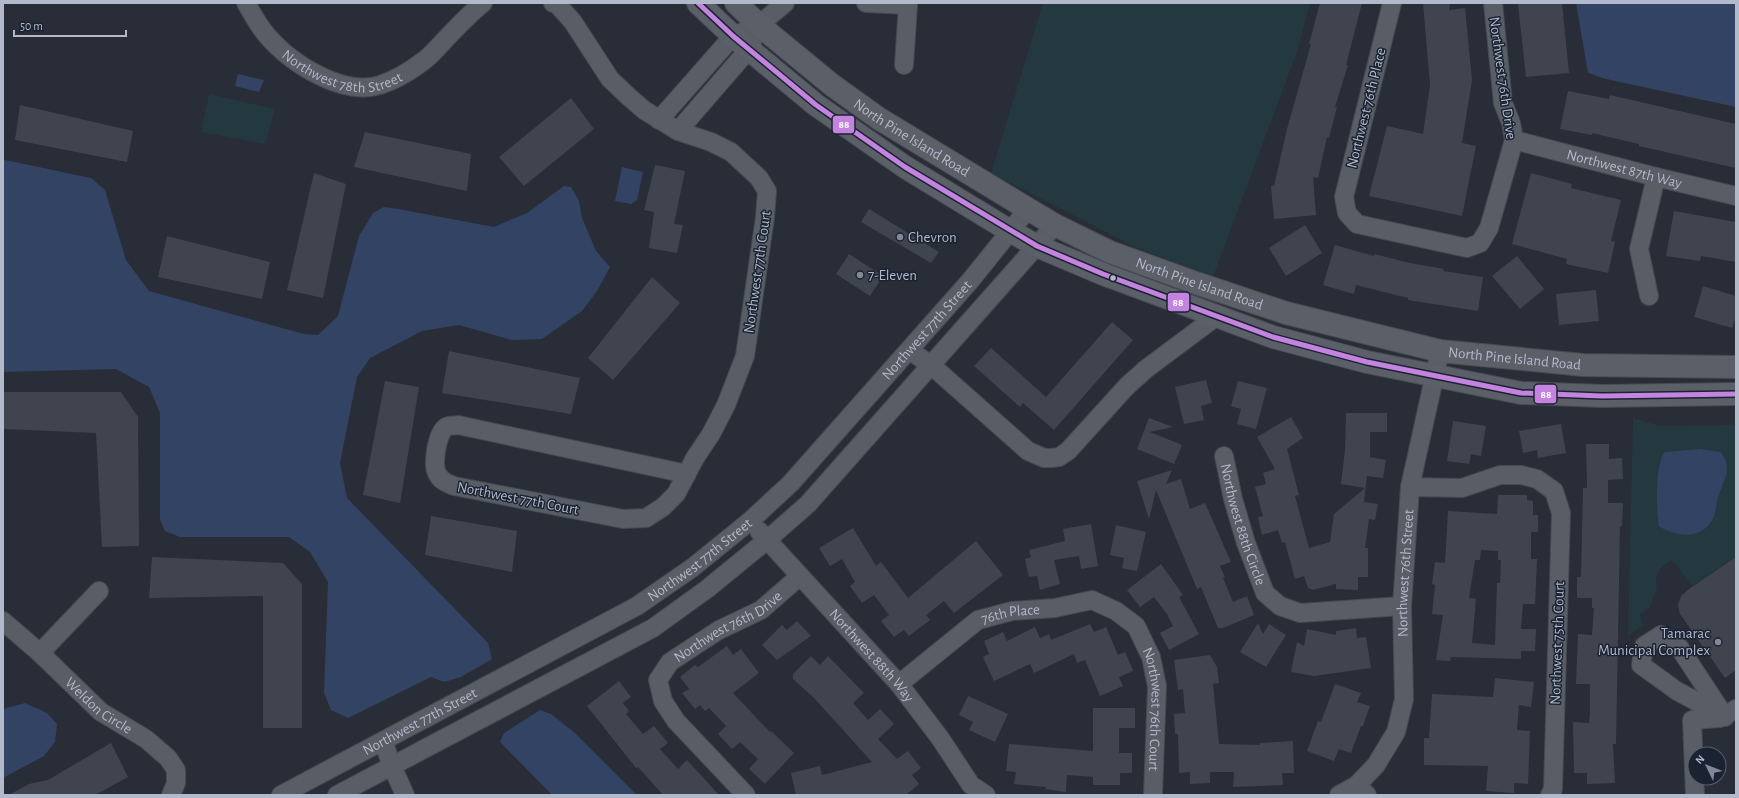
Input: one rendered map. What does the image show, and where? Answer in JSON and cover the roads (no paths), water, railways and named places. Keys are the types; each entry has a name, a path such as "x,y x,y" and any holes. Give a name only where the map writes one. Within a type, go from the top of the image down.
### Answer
{"main road":[{"name":"North Pine Island Road","path":"698,3 816,106 905,167 1037,246 1103,274 1273,337 1367,362 1521,393 1602,396 1736,394"},
{"name":"North Pine Island Road","path":"736,3 759,25 832,85 878,118 1028,210 1110,252 1286,313 1440,351 1583,365 1736,367"}],"street":[{"name":"Northwest 78th Street","path":"246,3 262,30 282,50 304,67 330,82 354,88 378,86 402,76 424,61 468,16 484,3"},
{"path":"553,3 557,4 573,22 610,79 629,97 660,120 678,131 741,42"},
{"path":"660,120 759,25 785,3"},
{"path":"866,3 908,4 904,65"},
{"name":"Northwest 76th Place","path":"1392,3 1344,197 1347,213 1357,224 1467,248 1480,243"},
{"name":"Northwest 76th Drive","path":"1480,243 1490,228 1514,140 1511,123 1503,103 1493,3"},
{"name":"Northwest 77th Court","path":"678,131 711,142 731,152 759,178 767,190 765,217 745,356 720,416 676,494 663,507 646,518 623,518 454,486 443,481 437,474 434,463 440,433 447,426 458,425 687,474"},
{"name":"Northwest 87th Way","path":"1514,140 1736,196"},
{"path":"1649,296 1639,249 1656,177"},
{"name":"Northwest 77th Street","path":"281,795 637,606 692,568 750,521 791,484 970,281 1028,210"},
{"name":"Northwest 77th Street","path":"338,795 653,628 707,589 808,504 1055,225"},
{"path":"909,350 931,365 1028,451 1044,458 1052,458 1059,456 1074,446 1127,386 1146,369 1217,316"},
{"name":"Northwest 76th Street","path":"1362,790 1396,732 1404,699 1402,606 1410,487 1440,351"},
{"name":"Northwest 88th Circle","path":"1224,456 1233,499 1246,543 1265,593 1280,606 1300,612 1402,606"},
{"name":"Northwest 75th Court","path":"1410,487 1462,488 1500,475 1521,475 1537,479 1554,491 1561,513 1553,789 1550,795"},
{"name":"Northwest 88th Way","path":"750,521 899,684 940,738 972,792"},
{"name":"Northwest 76th Drive","path":"746,795 676,721 663,701 658,680 670,662 719,630 761,610 800,576"},
{"path":"40,653 98,591"},
{"name":"76th Place","path":"899,684 978,620 1012,611 1055,608 1092,600 1116,611 1136,626"},
{"name":"Weldon Circle","path":"3,621 40,653 101,712 146,739 168,758 176,770 176,783 171,795"},
{"name":"Northwest 76th Court","path":"1136,626 1151,657 1157,686 1153,795"},
{"path":"1660,635 1679,647 1730,713 1677,691 1641,665 1644,646 1660,635"},
{"path":"1695,795 1692,720 1730,713"},
{"path":"383,741 392,766 406,795"},
{"path":"1338,795 1362,790"}],"water":[{"path":"1576,3 1736,3 1736,107 1606,79 1588,73"},
{"path":"238,74 264,80 259,92 235,86"},
{"path":"3,158 5,160 91,178 105,190 126,260 149,291 304,334 318,335 338,316 359,236 373,213 384,207 494,227 527,213 564,186 571,187 579,201 582,218 596,251 610,267 597,291 582,311 542,339 512,340 459,325 422,331 370,358 357,377 340,463 347,498 488,643 492,659 461,677 444,682 431,677 348,718 331,710 324,693 328,582 310,552 289,537 180,537 165,531 160,519 160,413 149,387 116,369 3,372"},
{"path":"622,167 643,172 637,200 631,204 615,201"},
{"path":"1700,449 1721,452 1725,458 1727,469 1714,516 1710,524 1697,533 1674,533 1659,526 1657,488 1659,466 1665,452"},
{"path":"25,703 47,713 57,724 55,742 44,756 3,778 3,709"},
{"path":"540,710 551,714 576,734 637,795 552,795 500,742 504,733"}],"place":[{"name":"Chevron","path":"900,237"},
{"name":"7-Eleven","path":"860,275"},
{"name":"Tamarac Municipal Complex","path":"1718,642"}]}
